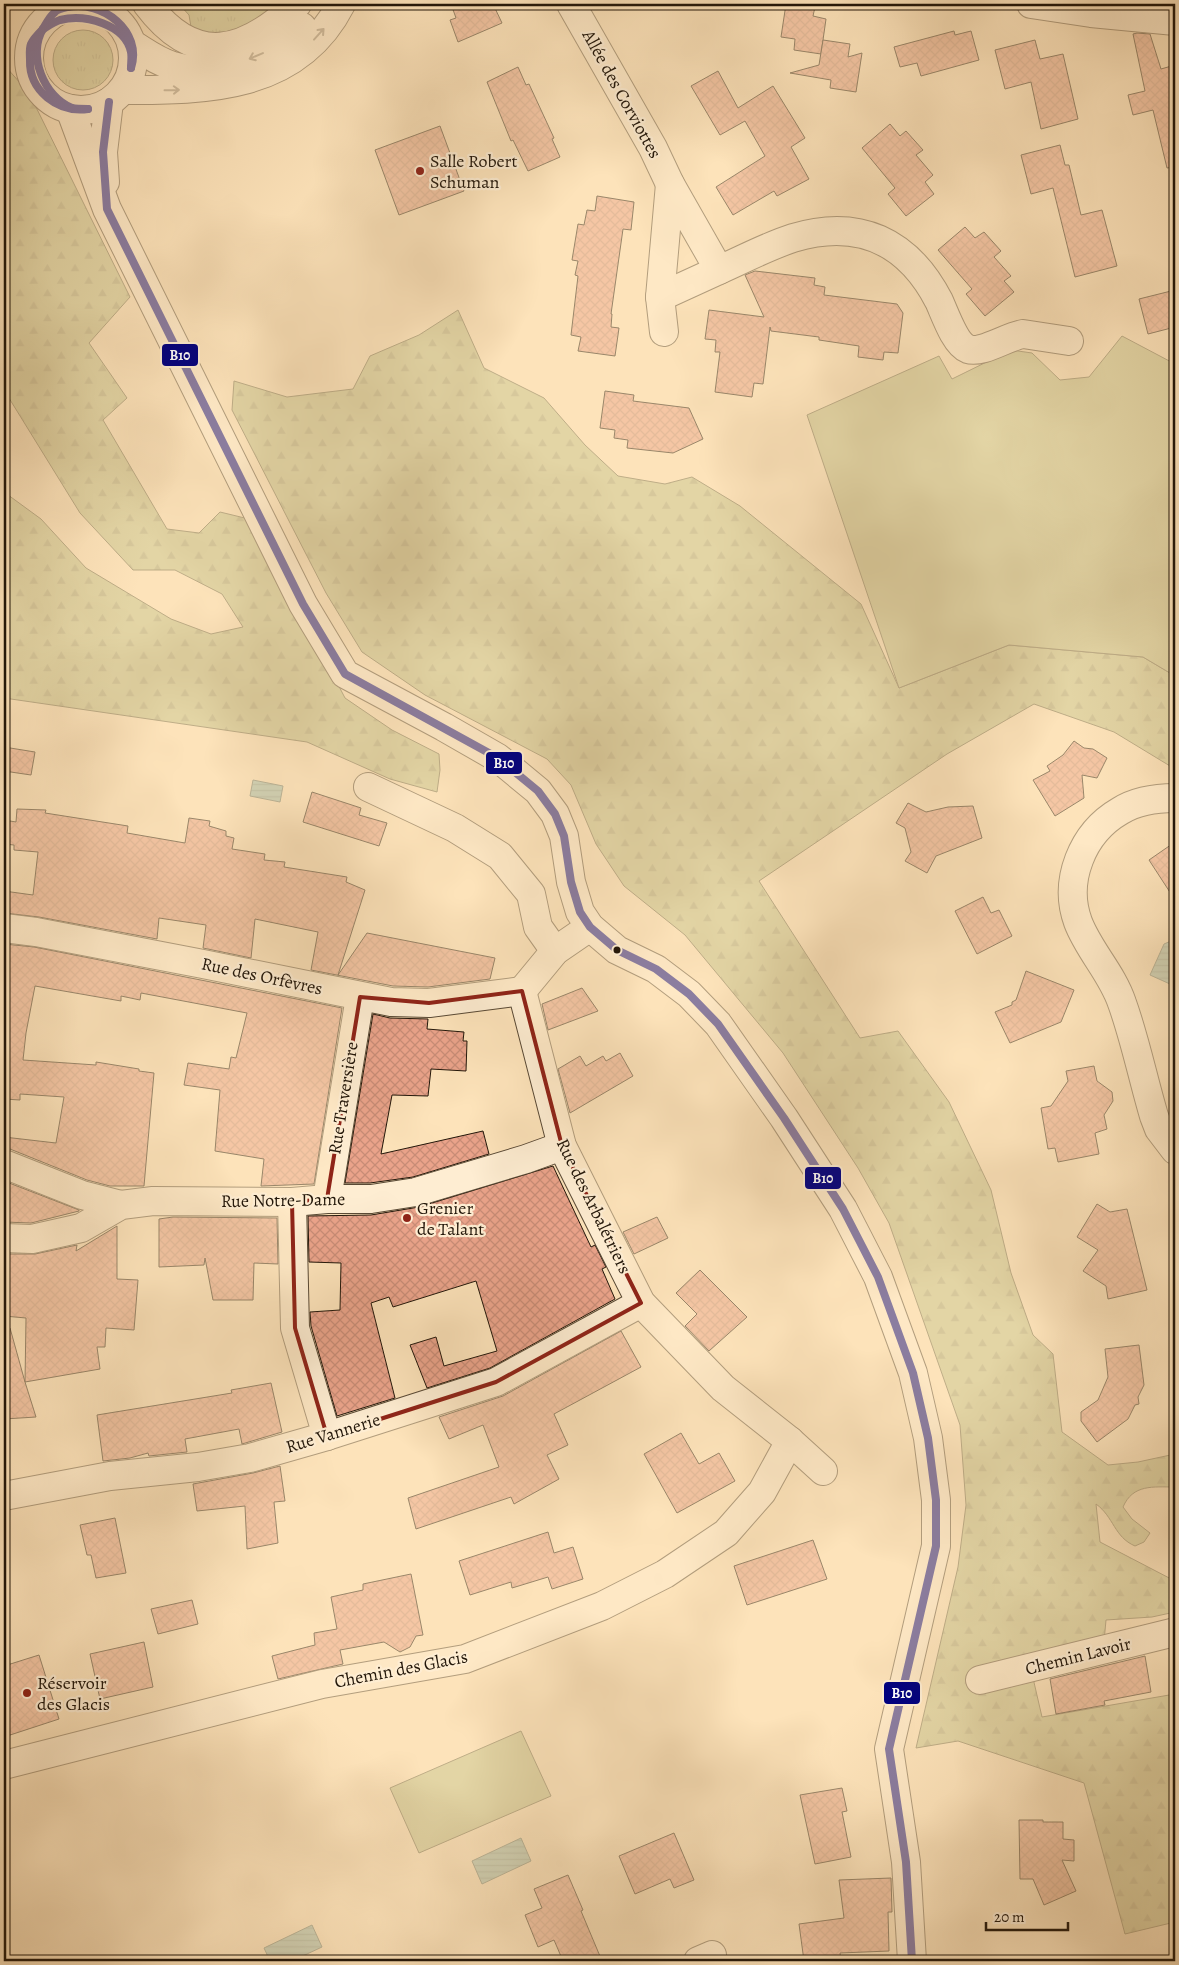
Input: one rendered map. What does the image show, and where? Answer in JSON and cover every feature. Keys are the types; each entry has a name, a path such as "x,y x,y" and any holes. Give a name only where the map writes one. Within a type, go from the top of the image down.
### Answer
{"street":[{"path":"147,4 172,31 190,43 206,47 225,46 248,39 273,24 297,4"},
{"path":"132,44 159,60 177,67 200,70 224,67 250,59 278,45 302,27 319,4"},
{"path":"116,96 217,87 262,75 294,57 311,43 341,4"},
{"name":"Allée des Corviottes","path":"571,4 654,148 670,184 719,270"},
{"path":"1031,4 1091,14 1175,20"},
{"path":"71,5 109,8 127,32 132,44 134,60 131,76 116,96 97,108 84,110 70,109 54,103 40,91 32,77 28,59 31,42 36,31 43,21 56,11 71,5"},
{"path":"108,209 103,152 116,96"},
{"path":"70,109 108,209 303,604 345,674 498,758 538,791 555,814 564,836 571,882 580,912 590,927 617,950 656,969 689,994 718,1024 784,1118 843,1209 878,1277 913,1373 928,1438 936,1500 936,1546 889,1748 906,1862 912,1961"},
{"name":"Allée des Corviottes","path":"664,332 660,298 670,184"},
{"path":"660,298 794,238 837,230 852,231 878,238 906,257 936,296 955,336 967,349 981,349 1015,335 1023,334 1069,341"},
{"path":"368,787 455,828 500,856 531,894 538,927 555,951"},
{"path":"1175,798 1150,800 1134,804 1121,810 1106,821 1088,842 1083,852 1074,872 1072,890 1078,923 1110,977 1122,1003 1159,1129 1175,1150"},
{"path":"522,991 555,951 590,927"},
{"name":"Rue des Orfèvres","path":"4,928 36,932 391,1002 429,1002 522,991"},
{"name":"Rue des Arbalétriers","path":"522,991 562,1146 641,1303 722,1388 790,1441 823,1471"},
{"name":"Rue Traversière","path":"327,1199 360,997"},
{"name":"Rue Notre-Dame","path":"4,1238 32,1239 81,1228 121,1205 153,1201 292,1202 327,1199 371,1199 416,1192 526,1159 562,1146"},
{"path":"4,1164 82,1195 121,1205"},
{"path":"292,1202 295,1328 326,1436"},
{"name":"Rue Vannerie","path":"4,1496 110,1476 198,1467 250,1458 326,1436 496,1382 641,1303"},
{"name":"Chemin des Glacis","path":"4,1765 322,1684 465,1659 602,1606 665,1574 726,1533 762,1492 790,1441"},
{"name":"Chemin Lavoir","path":"980,1680 1175,1632"}],"highlighted area":[{"path":"522,991 562,1146 641,1303 496,1382 327,1436 295,1328 292,1202 327,1199 360,997 429,1003"}],"green space":[{"path":"179,4 280,4 235,32 192,33 189,15"},
{"path":"83,30 100,35 108,43 113,60 108,77 100,85 83,90 66,85 58,77 53,60 58,43 66,35"},
{"path":"4,67 29,93 130,297 89,343 127,398 103,420 167,529 199,533 220,512 253,520 345,698 392,730 439,754 440,770 437,792 390,779 307,742 4,698 4,492 41,519 86,568 171,619 211,634 243,627 222,594 175,570 133,570 80,513 4,390"},
{"path":"458,310 484,368 544,398 585,445 618,476 665,484 692,477 740,506 861,604 899,688 1009,645 1143,657 1175,676 1175,769 1114,732 1034,704 947,754 759,881 860,1038 898,1031 949,1102 991,1190 1011,1273 1033,1335 1053,1354 1062,1432 1108,1465 1138,1462 1175,1454 1175,1487 1144,1488 1132,1494 1123,1507 1132,1519 1150,1533 1144,1542 1135,1546 1128,1542 1096,1504 1100,1542 1175,1581 1175,1612 1152,1617 1106,1620 1104,1642 1033,1678 1042,1717 1175,1694 1175,1922 1125,1934 1084,1783 958,1741 916,1748 958,1567 966,1505 960,1425 889,1223 858,1168 783,1053 685,935 624,886 596,844 571,785 547,759 425,695 362,652 326,593 232,410 234,381 287,397 353,389 370,356 419,335"},
{"path":"1122,336 1175,364 1175,676 1143,657 1009,645 899,688 807,415 939,356 952,379 1011,350 1032,353 1060,380 1089,377"},
{"path":"521,1731 551,1796 419,1853 390,1788"}],"shaded area":[{"path":"253,780 283,786 280,802 250,796"},
{"path":"1171,941 1175,943 1175,971 1170,984 1150,975 1164,944"},
{"path":"521,1838 531,1861 482,1884 472,1861"},
{"path":"312,1925 322,1947 292,1961 270,1961 264,1948"}],"building":[{"path":"451,4 493,4 502,23 458,42 450,20 456,18"},
{"path":"786,4 815,7 813,16 826,19 821,54 794,50 795,39 781,37"},
{"path":"954,31 955,35 971,31 979,60 921,76 917,63 900,67 894,47"},
{"path":"1133,34 1150,34 1161,69 1175,65 1175,167 1167,168 1153,110 1133,115 1128,95 1145,91"},
{"path":"823,40 850,44 848,57 862,53 856,92 830,88 831,80 790,73 819,65"},
{"path":"1035,40 1040,59 1063,54 1078,119 1041,129 1031,82 1005,89 995,50"},
{"path":"518,67 526,85 529,84 554,138 552,139 560,157 528,171 513,140 511,141 487,82"},
{"path":"718,71 738,108 773,86 805,138 791,147 809,179 777,196 774,191 733,215 716,187 765,156 745,121 720,135 691,86"},
{"path":"890,124 900,136 906,131 923,150 916,155 933,175 925,182 934,194 906,216 888,194 895,188 862,148"},
{"name":"Salle Robert Schuman","path":"440,126 464,191 399,215 375,150"},
{"path":"1060,145 1065,165 1069,165 1081,215 1102,210 1117,266 1075,277 1053,188 1031,194 1021,155"},
{"path":"597,196 634,202 631,230 623,229 611,314 611,327 619,328 615,356 578,351 581,337 571,335 578,276 575,275 578,261 572,260 578,224 584,225 587,210 595,211"},
{"path":"965,227 975,238 984,232 1001,251 994,257 1011,276 1004,281 1014,292 985,316 966,294 972,289 938,250"},
{"path":"755,271 815,278 814,285 825,287 824,295 897,304 903,313 898,353 884,352 883,360 858,357 859,346 819,340 819,337 771,331 770,327 763,384 754,383 752,397 715,392 720,352 715,352 716,340 705,339 709,310 764,317 745,275"},
{"path":"1175,290 1175,327 1148,334 1139,299"},
{"path":"605,391 634,395 633,401 689,408 703,439 673,453 627,448 628,440 614,438 615,430 600,428"},
{"path":"1074,741 1084,748 1093,749 1107,758 1097,778 1082,775 1084,798 1055,816 1033,780 1050,771 1047,766 1063,755"},
{"path":"4,747 35,752 31,775 4,771"},
{"path":"312,792 361,808 359,815 387,823 379,846 303,822"},
{"path":"908,803 926,812 948,807 973,806 982,838 936,856 927,873 905,861 911,852 905,828 896,823"},
{"path":"17,809 46,810 45,813 128,826 127,833 185,843 189,818 210,821 209,826 226,831 226,836 234,838 232,849 265,854 264,860 285,862 284,867 347,877 346,882 365,890 338,975 367,933 495,958 490,979 428,987 393,986 311,970 318,932 255,919 251,958 203,948 206,925 159,918 157,939 39,917 4,913 4,891 33,895 38,852 14,850 14,845 4,844 4,820 16,822"},
{"path":"1175,842 1175,900 1149,860"},
{"path":"983,897 991,913 999,910 1012,936 977,954 955,911"},
{"path":"4,944 34,947 342,1008 314,1184 261,1186 264,1159 215,1151 220,1090 184,1085 188,1063 229,1069 231,1057 236,1058 247,1013 141,993 140,1000 121,996 121,1001 35,986 23,1060 96,1065 96,1062 154,1073 144,1186 110,1186 87,1180 10,1149 4,1149 4,1137 56,1143 64,1097 20,1094 20,1100 4,1099"},
{"path":"1026,971 1074,990 1061,1022 1010,1043 995,1012 1012,1005 1012,1002 1016,1000"},
{"path":"582,988 598,1011 548,1030 542,1004"},
{"path":"373,1014 390,1018 428,1019 427,1029 464,1032 463,1041 467,1041 466,1071 431,1069 428,1096 392,1095 381,1154 483,1131 489,1154 413,1177 370,1183 345,1183"},
{"path":"620,1053 633,1076 570,1113 558,1069 580,1056 586,1066 603,1056 606,1061"},
{"path":"1094,1066 1097,1081 1112,1092 1113,1101 1104,1115 1107,1129 1095,1133 1099,1154 1058,1162 1055,1148 1048,1149 1041,1108 1051,1106 1068,1081 1066,1071"},
{"path":"553,1166 591,1247 595,1245 606,1267 602,1269 615,1299 490,1368 427,1388 410,1345 436,1337 444,1366 497,1351 476,1281 393,1307 389,1297 371,1303 395,1398 337,1416 311,1326 310,1312 340,1310 341,1263 309,1262 308,1216 371,1215 419,1207"},
{"path":"4,1181 79,1211 31,1223 4,1222"},
{"path":"1097,1204 1110,1212 1127,1209 1147,1290 1108,1299 1106,1286 1083,1271 1098,1250 1077,1237"},
{"path":"173,1217 277,1218 278,1264 254,1263 253,1300 213,1300 205,1258 204,1265 159,1267 159,1219"},
{"path":"657,1217 668,1238 634,1254 623,1232"},
{"path":"117,1226 117,1279 138,1280 134,1330 106,1328 105,1347 97,1347 100,1369 25,1382 26,1318 4,1316 4,1254 35,1254 77,1245 76,1251"},
{"path":"700,1270 747,1317 709,1351 685,1326 697,1314 676,1293"},
{"path":"10,1328 36,1417 4,1419 4,1329"},
{"path":"621,1331 641,1367 554,1414 568,1445 547,1455 559,1479 514,1504 511,1497 416,1529 408,1498 499,1467 483,1425 449,1439 439,1417 503,1396"},
{"path":"1139,1345 1144,1385 1138,1397 1139,1404 1135,1405 1128,1419 1097,1442 1081,1421 1081,1412 1098,1400 1108,1377 1105,1349"},
{"path":"271,1383 282,1432 242,1444 239,1429 185,1439 187,1452 149,1456 148,1453 130,1458 103,1461 97,1415 232,1393 231,1390"},
{"path":"681,1433 699,1464 719,1453 735,1481 677,1513 644,1454"},
{"path":"280,1466 285,1501 274,1502 278,1543 247,1549 245,1506 197,1511 193,1484"},
{"path":"115,1518 126,1573 96,1578 91,1555 87,1555 80,1525"},
{"path":"548,1532 554,1553 573,1547 583,1579 552,1589 548,1577 512,1588 511,1582 470,1595 459,1561"},
{"path":"813,1540 827,1579 747,1605 734,1566"},
{"path":"411,1574 423,1635 416,1636 410,1647 400,1652 384,1642 340,1650 343,1664 278,1679 272,1656 315,1645 314,1633 337,1629 331,1597 363,1590 363,1584"},
{"path":"192,1600 198,1624 158,1634 151,1609"},
{"path":"144,1642 153,1687 100,1699 90,1654"},
{"name":"Réservoir des Glacis","path":"39,1655 59,1719 4,1737 4,1666"},
{"path":"1145,1656 1151,1692 1104,1701 1105,1705 1056,1714 1050,1679"},
{"path":"842,1788 847,1811 842,1812 851,1857 815,1864 800,1795"},
{"path":"1019,1820 1063,1822 1063,1839 1074,1840 1074,1861 1062,1860 1076,1891 1044,1905 1033,1879 1020,1879"},
{"path":"674,1833 694,1880 674,1888 670,1879 635,1894 619,1856"},
{"path":"568,1875 602,1961 563,1961 554,1940 538,1947 525,1915 542,1908 534,1889"},
{"path":"891,1878 892,1912 888,1912 889,1951 840,1953 841,1961 804,1961 799,1924 844,1918 839,1880"}],"transit line":[{"name":"B10","path":"43,29 52,15 64,8 81,6 94,8 106,13 117,21 131,42 133,54 131,68"},
{"name":"B10","path":"43,29 60,20 81,19 103,23 121,34 127,42 131,54 131,68"},
{"name":"B10","path":"43,29 37,51 38,63 46,85 62,103 72,108 88,109"},
{"name":"B10","path":"43,29 33,40 30,48 31,71 34,81 47,98 56,103 66,107 88,109"},
{"name":"B10","path":"109,102 103,152 107,209 303,604 345,674 498,758 538,791 555,814 564,836 571,882 580,912 590,927 617,950 656,969 689,994 718,1024 784,1118 843,1209 878,1277 913,1373 928,1438 936,1500 936,1546 889,1749 906,1862 912,1961"}],"place":[{"name":"Salle Robert Schuman","path":"420,171"},
{"name":"Grenier de Talant","path":"407,1218"},
{"name":"Réservoir des Glacis","path":"27,1693"}]}
